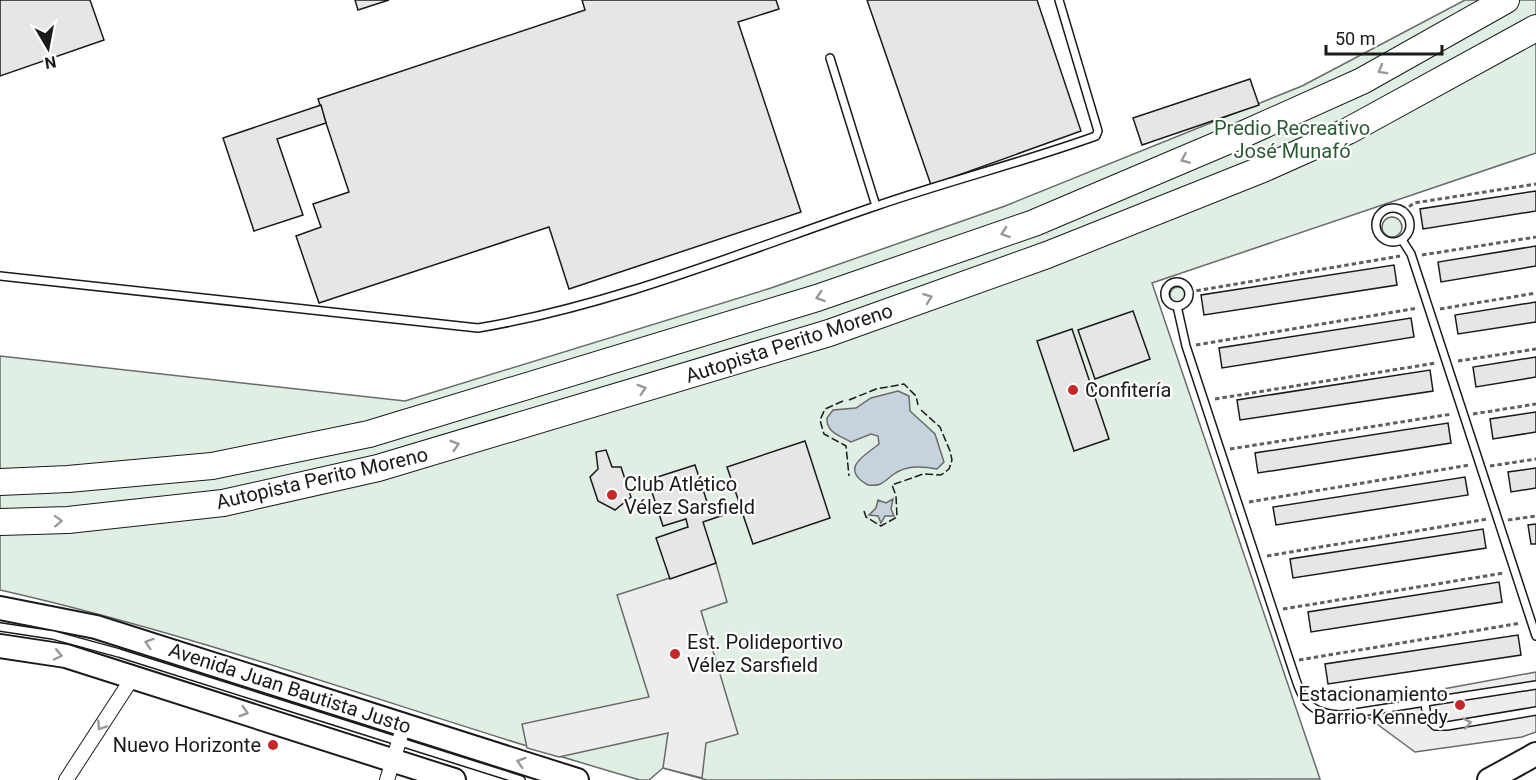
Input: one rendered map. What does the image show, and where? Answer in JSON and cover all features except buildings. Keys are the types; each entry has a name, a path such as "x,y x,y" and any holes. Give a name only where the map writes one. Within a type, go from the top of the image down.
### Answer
{"highway":[{"name":"Autopista Perito Moreno","path":"0,482 68,479 212,466 369,434 817,298 1034,223 1246,134 1362,81 1506,0"},
{"name":"Autopista Perito Moreno","path":"0,522 68,520 223,503 378,468 829,333 1047,255 1263,169 1348,131 1536,28"}],"main road":[{"name":"Avenida Juan Bautista Justo","path":"0,608 96,627 396,752 454,780"},
{"name":"Avenida Juan Bautista Justo","path":"0,646 66,656 134,678 396,752 577,780"},
{"path":"1490,780 1536,754"},
{"path":"1490,780 1500,780"}],"street":[{"path":"66,780 134,678"}],"lane":[{"path":"0,276 478,328 542,317 735,257 876,206 1096,136 1098,131 1059,0"},
{"path":"830,58 876,206"},
{"path":"1388,208 1403,211 1410,224 1406,236 1402,240 1391,242 1381,238 1376,222 1378,216 1388,208"},
{"path":"1402,240 1411,255 1536,636"},
{"path":"1179,282 1189,292 1187,301 1177,306 1168,302 1166,297 1169,286 1179,282"},
{"path":"1177,306 1186,346 1220,450 1290,662 1301,694 1308,706 1317,711 1342,715 1536,685"},
{"path":"0,627 53,635 119,653 396,752 521,780"},
{"path":"1425,703 1427,718 1435,726 1536,711"}],"path":[{"path":"1403,211 1414,203 1536,184"},
{"path":"1189,292 1536,237"},
{"path":"1186,346 1536,293"},
{"path":"1204,401 1536,349"},
{"path":"1220,450 1536,404"},
{"path":"1238,504 1536,459"},
{"path":"1256,558 1536,516"},
{"path":"1274,611 1515,571"},
{"path":"1290,662 1531,621"}],"green space":[{"name":"Club Atlético Vélez Sarsfield","path":"1465,0 1536,0 1536,153 1152,283 1320,779 707,780 663,768 649,780 640,780 161,632 0,590 0,356 405,401 771,288 1005,206 1302,86"},
{"path":"1392,217 1399,220 1402,227 1399,234 1392,237 1385,234 1382,227 1385,220"},
{"path":"1178,287 1184,289 1186,295 1184,301 1178,303 1172,301 1170,295 1172,289"}],"shaded area":[{"path":"898,391 909,396 910,411 935,434 944,462 937,469 920,467 904,469 880,484 868,485 859,479 855,473 855,467 862,457 879,444 878,436 871,434 851,442 832,431 827,418 833,410 856,408 871,398"},
{"path":"893,499 891,509 894,516 885,516 881,523 878,516 869,515 876,508 878,500 886,503"},
{"name":"Est. Polideportivo Vélez Sarsfield","path":"716,563 727,602 701,611 738,734 706,743 702,778 663,768 668,733 559,757 527,748 522,724 649,697 617,595"},
{"name":"Estacionamiento Barrio Kennedy","path":"1536,672 1536,732 1522,737 1415,752 1362,713 1405,696"}],"fence":[{"path":"849,400 876,389 904,384 916,396 918,405"},
{"path":"843,401 825,409 820,420 824,434 846,446 849,476"},
{"path":"864,511 866,517 881,526 897,517 896,496 892,485 923,474 941,475 949,469 952,460 940,427 921,410"}],"place":[{"name":"Confitería","path":"1073,390"},
{"name":"Club Atlético Vélez Sarsfield","path":"612,495"},
{"name":"Est. Polideportivo Vélez Sarsfield","path":"675,654"},
{"name":"Estacionamiento Barrio Kennedy","path":"1460,705"},
{"name":"Nuevo Horizonte","path":"273,745"}],"park label":[{"name":"Predio Recreativo José Munafó","path":"1292,140"}]}
